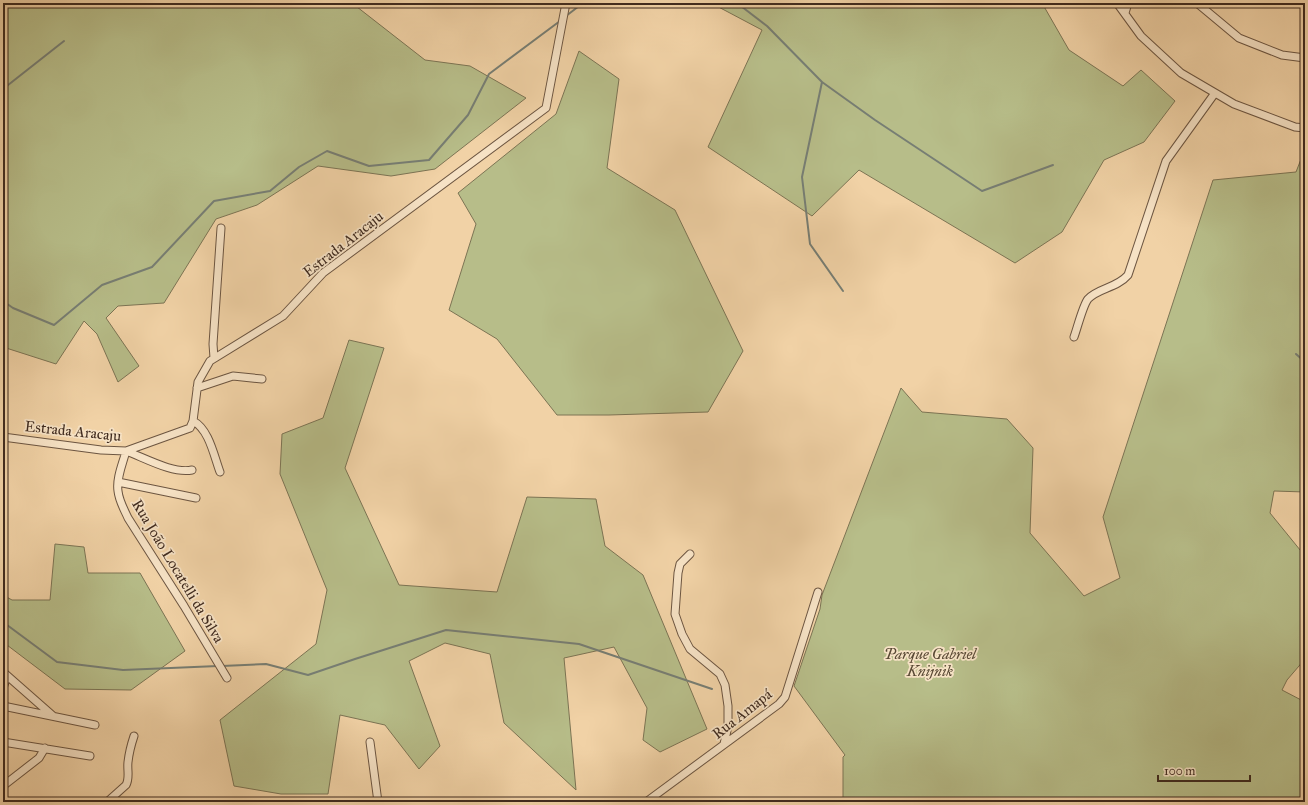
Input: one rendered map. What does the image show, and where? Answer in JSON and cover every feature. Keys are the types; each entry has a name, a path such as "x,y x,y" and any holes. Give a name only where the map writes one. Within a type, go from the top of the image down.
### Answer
{"street":[{"name":"Estrada Aracaju","path":"3,437 101,450 126,450 190,428 193,421 198,382 210,361 283,316 323,274 546,108 566,3"},
{"path":"1117,3 1141,36 1181,73 1234,104 1295,127 1305,128"},
{"path":"1125,13 1128,3"},
{"path":"1197,3 1239,38 1282,55 1305,58"},
{"path":"1074,337 1088,300 1093,295 1123,281 1128,275 1166,161 1215,93"},
{"path":"214,358 213,344 220,228"},
{"path":"197,388 233,376 262,379"},
{"path":"193,421 206,433 220,472"},
{"path":"126,450 174,469 185,471 192,470"},
{"name":"Rua João Locatelli da Silva","path":"126,450 118,482 118,491 121,503 128,518 184,606 227,678"},
{"path":"118,482 196,498"},
{"path":"690,554 680,564 675,614 682,634 690,649 720,674 725,685 728,706 728,726 724,744"},
{"name":"Rua Amapá","path":"646,802 779,704 785,697 818,592"},
{"path":"3,688 5,674"},
{"path":"5,674 53,716"},
{"path":"3,706 95,725"},
{"path":"107,802 128,782 128,761 130,747 134,736"},
{"path":"3,742 90,756"},
{"path":"370,742 378,802"},
{"path":"3,786 39,758 45,748"},
{"path":"3,777 13,778"}],"green space":[{"path":"3,3 352,3 425,60 470,66 526,98 435,169 391,176 318,166 257,205 216,219 164,303 118,306 106,318 139,366 118,382 97,334 84,321 56,364 3,347"},
{"path":"711,3 1042,3 1069,50 1123,86 1141,70 1175,101 1144,142 1104,160 1062,232 1015,263 859,170 812,216 708,147 762,30"},
{"path":"579,51 619,79 607,168 675,210 743,351 708,412 557,415 497,339 449,310 476,224 458,193 556,114"},
{"name":"Parque Gabriel Knijnik","path":"1305,149 1305,492 1274,491 1270,513 1305,556 1305,659 1287,680 1282,690 1305,702 1305,802 843,802 843,757 845,755 794,686 820,609 822,595 901,388 922,412 1007,419 1033,448 1030,533 1084,596 1120,578 1103,517 1213,180 1296,172"},
{"path":"349,340 384,348 345,468 399,585 497,592 527,497 596,499 605,546 643,575 707,729 660,752 643,740 647,708 614,647 564,658 576,790 504,723 490,654 445,643 409,661 440,746 419,769 385,725 340,715 328,794 281,794 234,786 220,720 316,644 327,590 280,474 282,434 323,418"},
{"path":"55,544 84,547 88,573 140,573 185,651 131,690 65,689 3,642 3,595 12,600 50,600"}],"waterway":[{"path":"566,16 583,3"},
{"path":"737,3 767,26 822,82 875,120 982,191 1053,165"},
{"path":"3,301 13,308 54,325 102,285 152,267 214,201 270,191 299,167 327,151 369,166 429,160 468,115 489,74 560,21"},
{"path":"3,89 64,41"},
{"path":"822,82 802,177 810,244 843,291"},
{"path":"1296,354 1305,362"},
{"path":"3,622 57,662 123,670 218,666"},
{"path":"222,666 266,664 308,675 446,630 579,644 712,689"}]}
